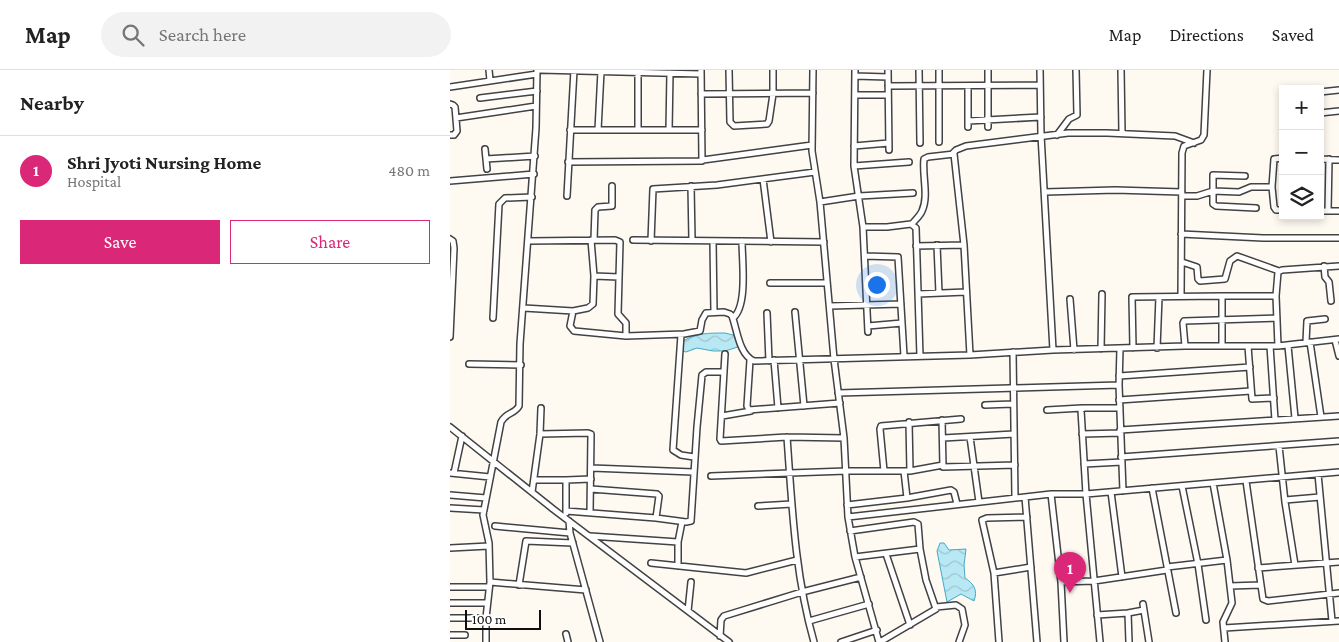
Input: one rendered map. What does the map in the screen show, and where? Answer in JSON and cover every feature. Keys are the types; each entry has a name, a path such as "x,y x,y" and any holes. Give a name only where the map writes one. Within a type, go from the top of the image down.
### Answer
{"street":[{"path":"489,70 490,80"},
{"path":"729,70 730,122 734,126 767,124 769,121 773,70"},
{"path":"813,70 812,145 820,202 834,359 844,438 848,517 855,557 880,642 936,607 956,605 962,608 965,625 959,642"},
{"path":"854,146 889,147 888,70"},
{"path":"919,70 920,143"},
{"path":"939,70 939,142"},
{"path":"988,70 988,127"},
{"path":"1040,70 1041,138 1053,350"},
{"path":"1057,135 1069,119 1077,115 1076,70"},
{"path":"1121,70 1122,133"},
{"path":"1182,296 1182,149 1187,144 1200,140 1204,135 1207,70"},
{"path":"486,642 486,618 490,584 489,546 483,519 503,418 506,414 516,411 519,406 520,344 534,174 538,71"},
{"path":"450,87 538,71 701,72 703,160"},
{"path":"568,196 568,162 574,71"},
{"path":"598,130 601,71"},
{"path":"638,72 638,130"},
{"path":"669,130 670,73"},
{"path":"888,77 855,73 854,166 863,227 868,329 902,323"},
{"path":"888,86 1040,85"},
{"path":"968,86 968,124 988,120 1041,117"},
{"path":"1324,92 1339,90"},
{"path":"480,98 537,91"},
{"path":"701,94 812,93"},
{"path":"855,95 888,95"},
{"path":"450,104 455,107 456,118 456,134 450,136"},
{"path":"456,118 536,106"},
{"path":"1324,113 1339,111"},
{"path":"570,130 702,130"},
{"path":"863,227 912,224 923,206 925,189 924,160 928,157 952,154 966,146 1068,134 1122,133 1175,136 1194,143"},
{"path":"568,162 699,162 812,145"},
{"path":"485,149 487,169"},
{"path":"952,154 954,156 964,245 970,355"},
{"path":"486,159 535,156"},
{"path":"1279,159 1274,160 1272,187 1274,208 1279,209"},
{"path":"1324,159 1339,160"},
{"path":"1328,211 1329,159"},
{"path":"854,166 909,162"},
{"path":"651,241 652,189 763,179 815,172"},
{"path":"450,181 534,174"},
{"path":"1244,176 1214,174 1213,191 1215,206 1256,208"},
{"path":"763,179 771,242"},
{"path":"524,308 573,310 592,306 595,210 598,207 612,206 612,186"},
{"path":"691,186 692,240"},
{"path":"1045,192 1115,190 1196,196 1213,191 1239,192 1251,187 1272,187"},
{"path":"820,202 859,196 913,193"},
{"path":"493,318 499,204 504,198 532,197"},
{"path":"1324,211 1339,211"},
{"path":"912,224 916,228 920,356"},
{"path":"1181,234 1263,238 1339,238"},
{"path":"450,239 453,242 450,337"},
{"path":"529,241 615,240 620,242 618,314 619,318 626,323 626,336"},
{"path":"633,240 824,242"},
{"path":"713,241 714,312"},
{"path":"733,318 738,314 742,299 742,241"},
{"path":"916,246 964,245"},
{"path":"937,246 939,293"},
{"path":"865,256 898,257 904,356"},
{"path":"1182,262 1197,267 1198,279 1200,281 1225,280 1230,261 1237,256 1279,271 1339,266"},
{"path":"1324,266 1325,278 1329,282 1332,301"},
{"path":"1278,346 1276,296 1279,271"},
{"path":"594,276 619,277"},
{"path":"770,283 827,282"},
{"path":"918,294 966,292"},
{"path":"1101,349 1102,294"},
{"path":"1222,296 1222,346"},
{"path":"1133,348 1132,297 1276,296"},
{"path":"1158,348 1159,297"},
{"path":"1070,299 1074,350"},
{"path":"830,306 901,304"},
{"path":"573,310 570,326 574,331 626,336 681,334 700,331 704,315 708,312 730,314 743,349 750,360 747,406 751,410"},
{"path":"795,312 804,406"},
{"path":"767,313 778,408"},
{"path":"1185,346 1184,321 1277,318"},
{"path":"1321,417 1308,342 1307,321 1324,319"},
{"path":"681,334 673,450 681,455 694,458"},
{"path":"750,360 970,355 1053,350 1185,346 1288,346 1337,339 1339,354"},
{"path":"1248,346 1252,399 1274,398"},
{"path":"1270,346 1275,420"},
{"path":"1288,346 1295,418"},
{"path":"1120,349 1119,400 1123,491"},
{"path":"1013,352 1015,498"},
{"path":"725,354 720,439 724,442 787,438 844,438"},
{"path":"469,364 521,365"},
{"path":"1119,376 1250,367"},
{"path":"566,511 689,522 692,518 693,472 702,375 706,372 724,372"},
{"path":"838,393 1119,386"},
{"path":"1119,400 1251,391"},
{"path":"722,416 751,410 840,403"},
{"path":"985,405 1013,404"},
{"path":"532,492 540,434 541,408"},
{"path":"1082,408 1086,494 1100,642"},
{"path":"1047,410 1120,408"},
{"path":"1082,434 1339,416"},
{"path":"884,471 880,427 885,424 960,419"},
{"path":"942,420 943,465"},
{"path":"907,498 909,422"},
{"path":"450,427 729,642"},
{"path":"540,434 591,434 592,479 590,513"},
{"path":"943,438 1014,434"},
{"path":"462,436 452,473 490,477"},
{"path":"970,437 979,502"},
{"path":"787,438 797,560 802,592 814,642"},
{"path":"1084,464 1339,441"},
{"path":"1279,446 1295,565"},
{"path":"711,476 846,470 907,471 943,465 946,468 1015,465"},
{"path":"592,468 693,472"},
{"path":"848,517 1025,496 1086,494 1339,472"},
{"path":"1318,474 1332,621"},
{"path":"534,480 592,479"},
{"path":"566,480 567,519 600,642"},
{"path":"1246,481 1261,597 1265,601 1339,593"},
{"path":"1212,483 1227,560 1232,606 1224,620 1226,642"},
{"path":"1182,486 1198,564 1206,620"},
{"path":"1152,488 1176,613"},
{"path":"591,489 657,494 659,496 656,518"},
{"path":"847,504 907,498 953,490 956,504"},
{"path":"1110,492 1122,577"},
{"path":"1051,494 1061,582 1064,642"},
{"path":"450,495 486,498"},
{"path":"1025,496 1037,642"},
{"path":"1285,500 1320,497"},
{"path":"758,506 792,504"},
{"path":"450,508 484,510"},
{"path":"999,642 994,572 982,520 986,518 1027,517"},
{"path":"678,566 678,542 682,522"},
{"path":"850,532 917,522 926,580 936,607"},
{"path":"495,526 570,533"},
{"path":"590,536 678,542"},
{"path":"519,585 526,541 573,543"},
{"path":"450,548 489,546"},
{"path":"855,557 920,549"},
{"path":"886,554 910,625"},
{"path":"650,563 746,573 797,560"},
{"path":"1061,582 1094,581 1227,560"},
{"path":"1258,568 1339,562"},
{"path":"994,572 1031,567"},
{"path":"720,636 721,620 724,616 802,592 861,577"},
{"path":"688,611 691,582"},
{"path":"450,587 490,584 586,590"},
{"path":"1230,586 1260,585"},
{"path":"450,603 488,603"},
{"path":"809,621 869,604"},
{"path":"1097,615 1128,613 1144,607 1149,642"},
{"path":"1128,613 1129,642"},
{"path":"450,618 486,618"},
{"path":"1224,628 1339,621"},
{"path":"841,642 877,630"},
{"path":"566,634 568,642"},
{"path":"450,635 465,635"}],"water":[{"path":"725,333 733,335 738,339 738,347 725,351 697,348 686,352 683,351 681,346 683,341 693,336"},
{"path":"940,543 944,543 949,550 966,549 965,578 974,588 976,594 974,601 961,594 947,602 937,551"}],"place":[{"name":"Shri Jyoti Nursing Home","path":"1070,593"}]}
